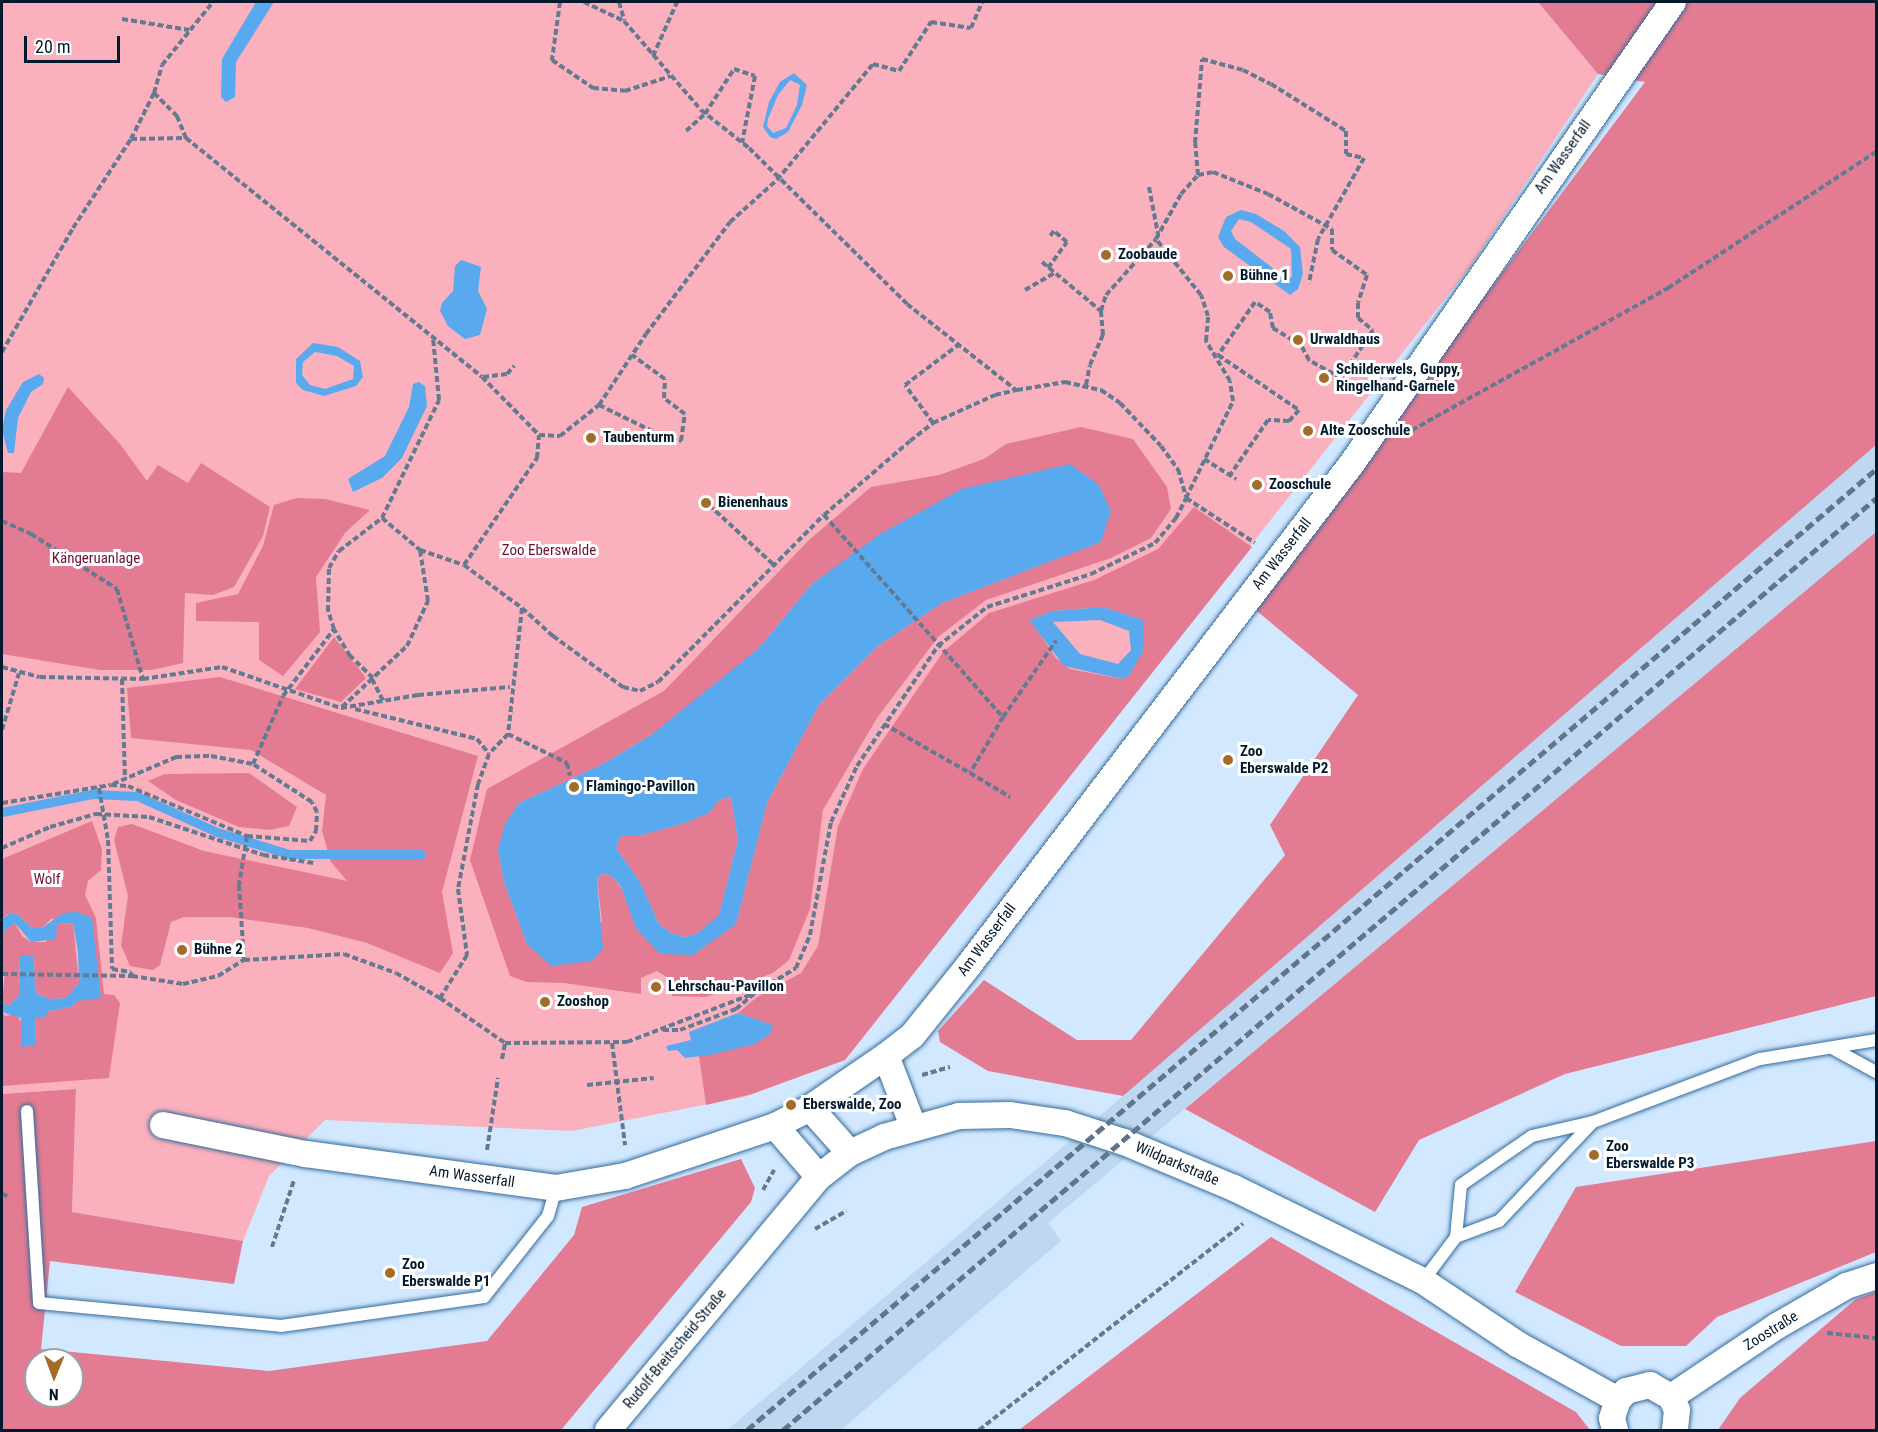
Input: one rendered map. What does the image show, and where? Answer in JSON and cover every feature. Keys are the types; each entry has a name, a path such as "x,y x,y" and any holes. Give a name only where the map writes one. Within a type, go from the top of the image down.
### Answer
{"street":[{"name":"Am Wasserfall","path":"163,1125 306,1154 483,1180 556,1188 625,1176 775,1126 810,1108 886,1056 912,1036 969,965 1353,462 1673,2"},
{"path":"886,1056 913,1126"},
{"path":"810,1108 850,1153"},
{"name":"Wildparkstraße","path":"742,1268 819,1177 850,1153 913,1126 959,1116 1010,1115 1065,1123 1124,1142 1269,1205 1423,1281 1516,1344 1618,1400"},
{"path":"775,1126 819,1177"},
{"name":"Rudolf-Breitscheid-Straße","path":"608,1431 742,1268"},
{"name":"Zoostraße","path":"1671,1397 1777,1326 1846,1286 1876,1276"},
{"path":"1615,1431 1612,1418 1618,1400 1626,1391 1650,1385 1671,1397 1677,1410 1675,1431"}],"lane":[{"path":"1423,1281 1456,1237 1461,1185 1532,1136 1593,1122 1760,1059 1834,1049 1876,1040"},
{"path":"1834,1049 1876,1072"},
{"path":"27,1111 39,1303 280,1326 484,1297 548,1216 556,1188"},
{"path":"1456,1237 1499,1221 1593,1122"}],"path":[{"path":"2,352 73,228 131,139 154,93 162,65 213,2"},
{"path":"560,2 552,60 593,88 626,91 671,76"},
{"path":"584,2 624,21"},
{"path":"619,2 624,21 705,114 742,143 777,180 907,304 1017,390"},
{"path":"653,56 677,2"},
{"path":"154,93 177,116 186,138 482,377 539,435 560,436 599,405 632,355 730,222 777,180 873,64 899,71 931,22 971,28 982,2"},
{"path":"122,19 190,30"},
{"path":"1198,175 1195,143 1202,58 1243,70 1271,84 1346,131 1346,154 1364,158 1318,239 1309,282"},
{"path":"686,131 705,114 734,69 755,76 742,143"},
{"path":"131,139 186,138"},
{"path":"1406,434 1668,288 1876,152"},
{"path":"1086,385 1090,364 1103,335 1101,310 1106,294 1157,236 1181,194 1198,175 1213,172 1235,179 1332,229 1332,250 1368,275 1358,303 1358,318 1373,330 1341,378 1310,360 1301,345 1273,328 1270,312 1255,303 1218,356"},
{"path":"2,974 132,976 183,984 218,976 244,960 344,954 396,973 440,998 504,1043 612,1043 661,1030 680,1030 736,1009 755,993 796,968 810,935 831,822 857,766 938,646 987,607 1091,574 1155,543 1176,518 1233,401 1230,381 1218,356 1206,341 1208,316 1201,295 1157,236 1149,187"},
{"path":"1048,268 1067,242 1054,231 1050,236"},
{"path":"1042,262 1101,310"},
{"path":"1025,290 1054,273"},
{"path":"383,701 373,679 350,656 334,629 328,611 330,568 339,551 382,518 439,400 433,338"},
{"path":"933,423 905,386 958,345"},
{"path":"599,405 681,441 686,414 664,398 665,379 632,355"},
{"path":"1218,356 1299,410 1289,421 1268,420 1230,475"},
{"path":"482,377 507,374 514,366"},
{"path":"382,518 420,550 464,565 522,608 553,636 623,687 640,691 658,682 824,515 933,423 994,395 1065,382 1086,385 1120,403 1147,428 1178,469 1186,498 1278,559"},
{"path":"464,565 537,458 539,435"},
{"path":"1204,459 1236,479"},
{"path":"709,505 774,565"},
{"path":"824,515 922,629 1003,717"},
{"path":"2,521 31,534 117,589 143,679"},
{"path":"341,708 407,646 428,601 420,550"},
{"path":"440,998 467,955 458,889 478,784 489,754 508,734 510,687 522,608"},
{"path":"253,764 283,696 334,629"},
{"path":"970,773 1003,717 1056,641"},
{"path":"2,667 19,673 143,679 222,667 341,708 510,687"},
{"path":"2,730 19,673"},
{"path":"122,679 125,778"},
{"path":"354,708 477,739 489,754"},
{"path":"884,724 1010,797"},
{"path":"508,734 567,763 570,776"},
{"path":"2,803 99,789 176,757 211,756 253,764 312,802 317,812 316,831 310,841 248,836 135,788 111,785"},
{"path":"99,789 105,815 112,969 131,972 132,976"},
{"path":"2,848 50,826 105,815 149,816 247,850 313,863"},
{"path":"244,960 239,885 248,836"},
{"path":"661,1030 678,1019 755,993"},
{"path":"502,1059 504,1043"},
{"path":"612,1043 626,1152"},
{"path":"927,1074 950,1066"},
{"path":"483,1180 498,1078"},
{"path":"587,1085 654,1078"},
{"path":"763,1190 777,1164"},
{"path":"979,1431 1269,1205"},
{"path":"810,1232 846,1211"},
{"path":"1826,1332 1876,1338"}],"shaded area":[{"path":"1876,445 1876,532 1048,1223 1061,1241 841,1430 727,1430 1123,1096"}],"green space":[{"name":"Zoo Eberswalde","path":"2,2 1538,2 1598,74 1470,267 845,1060 744,1097 572,1131 325,1120 269,1176 243,1241 72,1212 76,1089 2,1094"},
{"path":"1538,2 1876,2 1876,445 1123,1096 988,1071 940,1042 938,1031 984,980 1077,1040 1131,1040 1285,855 1270,825 1358,695 1252,607 1645,82 1598,74"},
{"name":"Kängeruanlage","path":"68,387 120,444 147,481 158,465 188,483 201,463 270,507 263,536 234,587 213,595 185,593 183,663 152,670 100,670 2,654 2,472 21,473"},
{"path":"1081,427 1133,439 1167,487 1171,509 1151,538 1111,558 986,600 938,637 877,718 823,810 810,909 789,960 773,973 706,997 672,996 670,979 657,971 641,978 641,994 564,983 527,982 510,976 470,860 487,789 664,691 809,540 871,487 939,475 984,459 1006,444","holes":["1100,542 942,603 878,646 819,705 767,803 736,924 660,954 621,888 611,875 602,874 597,879 602,922 527,944 504,882 498,850 519,803 603,764 651,735 708,693 758,649 812,584"]},
{"path":"297,498 325,499 370,510 345,533 316,577 320,632 283,676 259,660 259,622 196,621 196,603 238,594 263,546 274,505"},
{"path":"1194,507 1252,547 845,1060 752,1094 706,1105 699,1056 755,1044 773,1025 738,1013 757,997 801,973 818,946 838,826 863,769 943,652 989,613 1094,580 1158,549","holes":["1103,607 1143,620 1122,679 1070,669 1056,658 1030,620 1052,611"]},
{"path":"1876,532 1876,996 1565,1074 1419,1140 1375,1212 1185,1109"},
{"path":"334,637 366,678 341,702 295,689"},
{"path":"220,677 478,756 442,892 453,953 440,973 367,943 308,928 229,917 184,917 171,922 160,965 153,970 130,966 121,945 128,896 114,840 118,827 132,824 204,851 347,881 331,862 322,831 326,795 251,750 131,738 127,688"},
{"path":"249,773 297,807 289,826 270,830 239,827 176,800 148,781 165,774"},
{"path":"731,797 738,840 719,916 698,933 685,937 671,933 659,924 640,882 616,848 621,835 638,836 682,824 709,813 719,800"},
{"name":"Wolf","path":"92,821 102,849 101,870 88,881 85,895 96,918 104,994 114,995 120,1003 109,1078 2,1086 2,1012 5,1016 16,1014 36,1045 35,1018 49,1011 72,1007 77,1001 92,918 51,919 42,928 32,928 17,914 9,913 2,919 2,859"},
{"name":"Wolf","path":"15,923 22,936 31,942 46,942 57,924 73,923 79,983 66,998 50,999 35,993 34,955 20,955 19,996 8,1006 2,1000 5,974 2,975 2,942 5,930"},
{"path":"76,1089 72,1212 243,1241 234,1284 50,1261 41,1348 24,1348 24,1408 84,1408 84,1353 269,1371 487,1341 574,1235 582,1207 741,1159 755,1188 751,1202 561,1430 2,1430 2,1094"},
{"path":"1876,1141 1876,1252 1717,1317 1686,1346 1621,1346 1515,1292 1576,1187"},
{"path":"1271,1237 1576,1412 1590,1430 1019,1430"},
{"path":"1876,1292 1876,1430 1718,1430 1740,1398 1856,1299"}],"water":[{"path":"256,2 274,2 236,62 235,97 226,102 221,97 222,59"},
{"path":"794,73 807,85 802,105 788,132 776,139 770,137 763,127 769,102 780,82","holes":["790,80 800,85 797,105 786,128 773,133 767,126 778,95"]},
{"path":"1241,210 1256,214 1284,231 1300,247 1303,274 1298,289 1290,295 1224,247 1218,237 1226,217","holes":["1239,219 1251,222 1291,249 1292,276 1288,280 1235,239 1231,231"]},
{"path":"461,260 481,267 478,291 487,309 480,335 465,339 448,326 440,311 442,303 453,291 455,266"},
{"path":"313,343 338,347 360,361 363,377 356,386 324,396 303,390 296,383 296,359","holes":["315,352 337,356 354,366 353,379 325,389 310,385 302,375 303,362"]},
{"path":"39,374 44,378 43,384 31,392 18,418 14,453 8,453 2,430 6,410 23,382"},
{"path":"419,382 425,386 427,406 402,458 382,478 353,492 348,479 385,456 409,407 413,384"},
{"path":"1070,464 1099,485 1111,511 1101,542 942,603 878,646 819,705 767,803 736,924 693,955 660,954 636,928 621,887 611,875 602,874 597,879 603,949 592,961 551,966 527,944 504,882 498,850 505,824 519,803 603,764 651,735 758,649 812,584 880,534 962,489","holes":["731,797 738,840 719,915 698,933 685,937 671,933 659,924 640,882 616,848 621,836 638,836 682,824 709,813 719,800"]},
{"path":"1103,607 1143,620 1143,651 1129,676 1122,679 1064,666 1029,620 1052,611","holes":["1100,620 1129,631 1131,650 1118,664 1080,654 1053,622"]},
{"path":"78,912 92,918 101,998 77,1001 72,1007 49,1011 44,1018 35,1018 36,1045 22,1047 21,1018 2,1012 2,1000 8,1006 19,996 20,955 34,955 35,993 50,999 66,998 79,983 78,952 73,923 57,924 56,939 31,942 15,923 5,930 2,942 2,919 10,913 17,914 32,928 42,928 63,913"},
{"path":"738,1013 773,1025 770,1034 755,1044 710,1055 685,1058 677,1050 668,1051 666,1046 691,1040 689,1032"}],"waterway":[{"path":"2,812 92,794 137,796 217,832 289,854 421,854"}],"railway":[{"path":"747,1430 1876,469"},
{"path":"783,1430 1876,498"}],"place":[{"name":"Zoobaude","path":"1106,255"},
{"name":"Bühne 1","path":"1228,276"},
{"name":"Urwaldhaus","path":"1298,340"},
{"name":"Schilderwels, Guppy, Ringelhand-Garnele","path":"1324,378"},
{"name":"Alte Zooschule","path":"1308,431"},
{"name":"Taubenturm","path":"591,438"},
{"name":"Zooschule","path":"1257,485"},
{"name":"Bienenhaus","path":"706,503"},
{"name":"Zoo Eberswalde P2","path":"1228,760"},
{"name":"Flamingo-Pavillon","path":"574,787"},
{"name":"Bühne 2","path":"182,950"},
{"name":"Lehrschau-Pavillon","path":"656,987"},
{"name":"Zooshop","path":"545,1002"},
{"name":"Eberswalde, Zoo","path":"791,1105"},
{"name":"Zoo Eberswalde P3","path":"1594,1155"},
{"name":"Zoo Eberswalde P1","path":"390,1273"}]}
